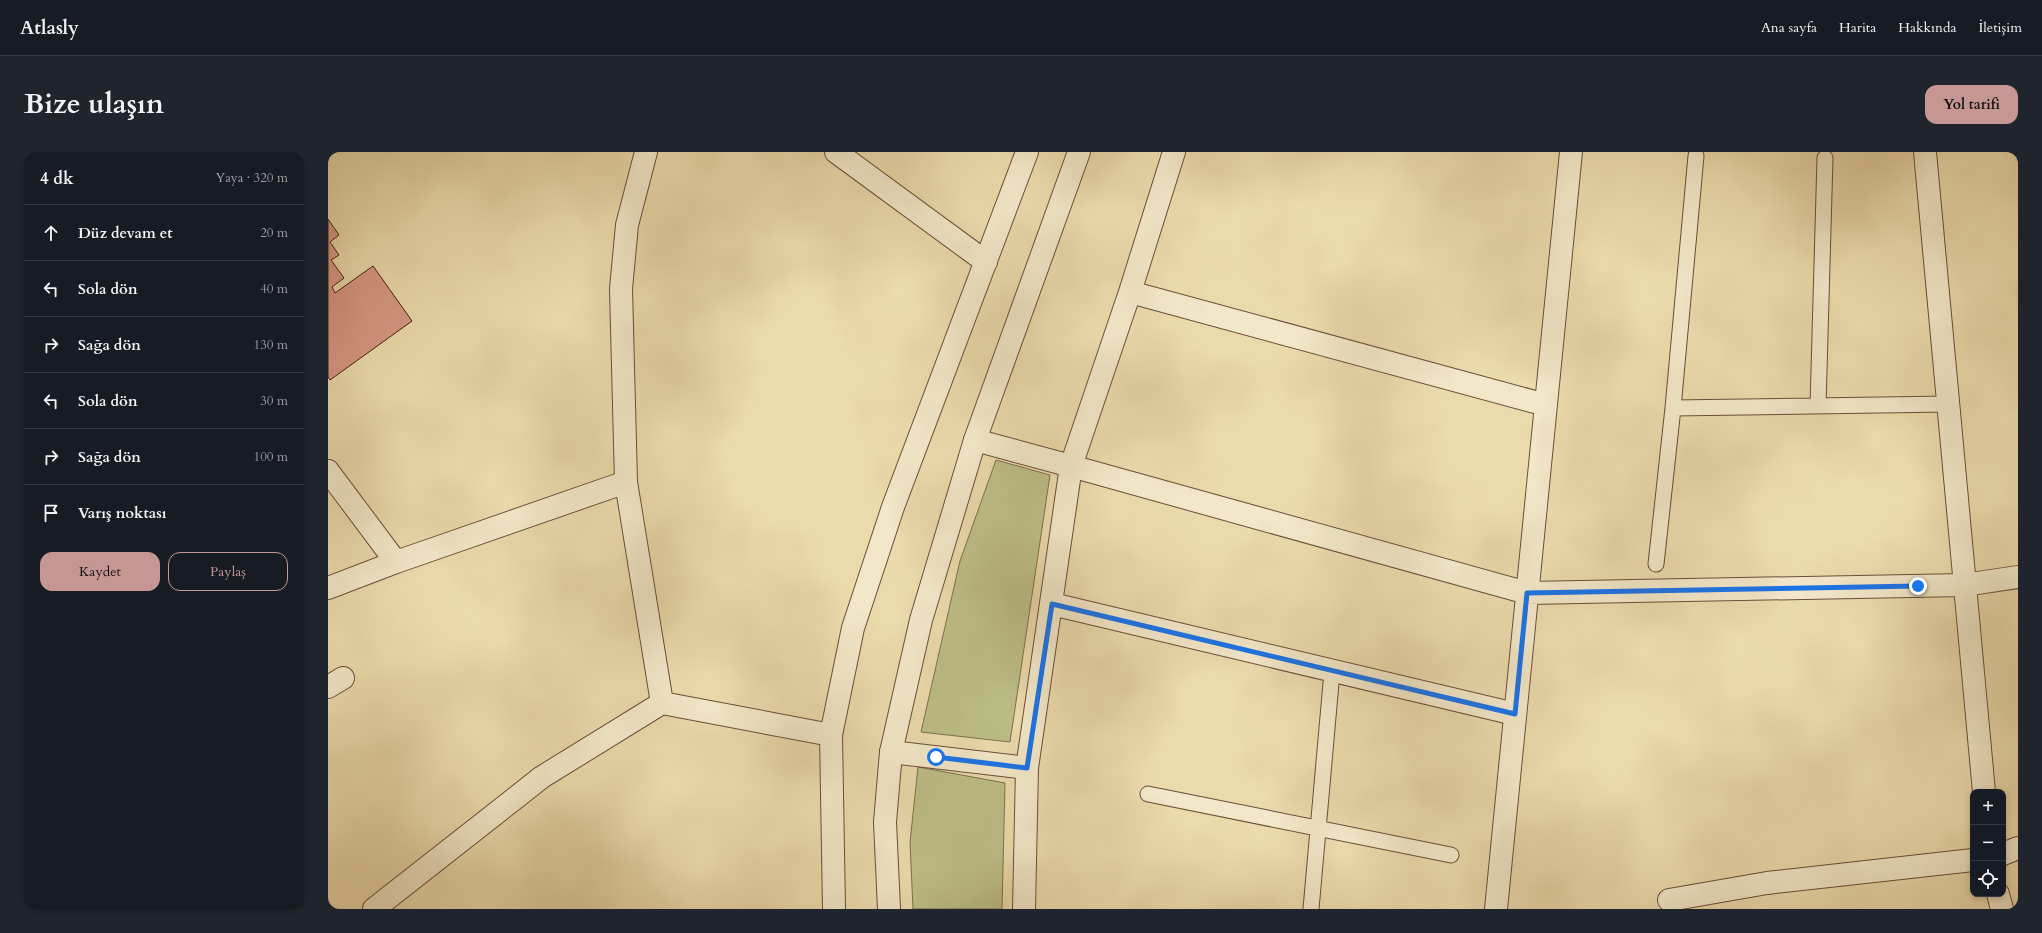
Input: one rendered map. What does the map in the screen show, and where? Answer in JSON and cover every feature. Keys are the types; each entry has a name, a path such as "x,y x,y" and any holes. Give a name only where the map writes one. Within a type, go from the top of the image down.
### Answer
{"street":[{"path":"646,152 627,225 621,289 626,482 662,703"},
{"path":"836,152 986,262"},
{"path":"834,909 831,735 853,628 893,506 1027,152"},
{"path":"889,909 885,822 891,752 921,620 975,440 1079,152"},
{"path":"1024,909 1027,768 1071,466 1130,292 1174,152"},
{"path":"1496,909 1571,152"},
{"path":"1925,152 1984,789"},
{"path":"1130,292 1546,405"},
{"path":"975,440 1527,593 1964,585 2018,577"},
{"path":"328,471 396,562"},
{"path":"328,588 396,562 626,482"},
{"path":"1052,604 1515,714"},
{"path":"374,909 542,777 662,703 831,735"},
{"path":"891,752 1027,768"},
{"path":"2006,853 2018,848"},
{"path":"1669,900 1767,883 1970,860"},
{"path":"1999,897 2002,909"}],"lane":[{"path":"1656,564 1673,408 1696,156"},
{"path":"1818,406 1825,158"},
{"path":"1673,408 1948,404"},
{"path":"1311,909 1331,683"},
{"path":"1148,794 1451,855"}],"green space":[{"path":"996,460 1050,475 1010,742 921,732 960,561"},
{"path":"918,767 1005,783 1002,909 913,909 910,842"}],"building":[{"path":"328,219 339,235 330,242 339,255 331,260 344,278 332,287 335,293 373,266 412,321 330,380 328,377"}],"route":[{"path":"936,757 1027,768 1052,604 1515,714 1527,593 1918,586"}]}
